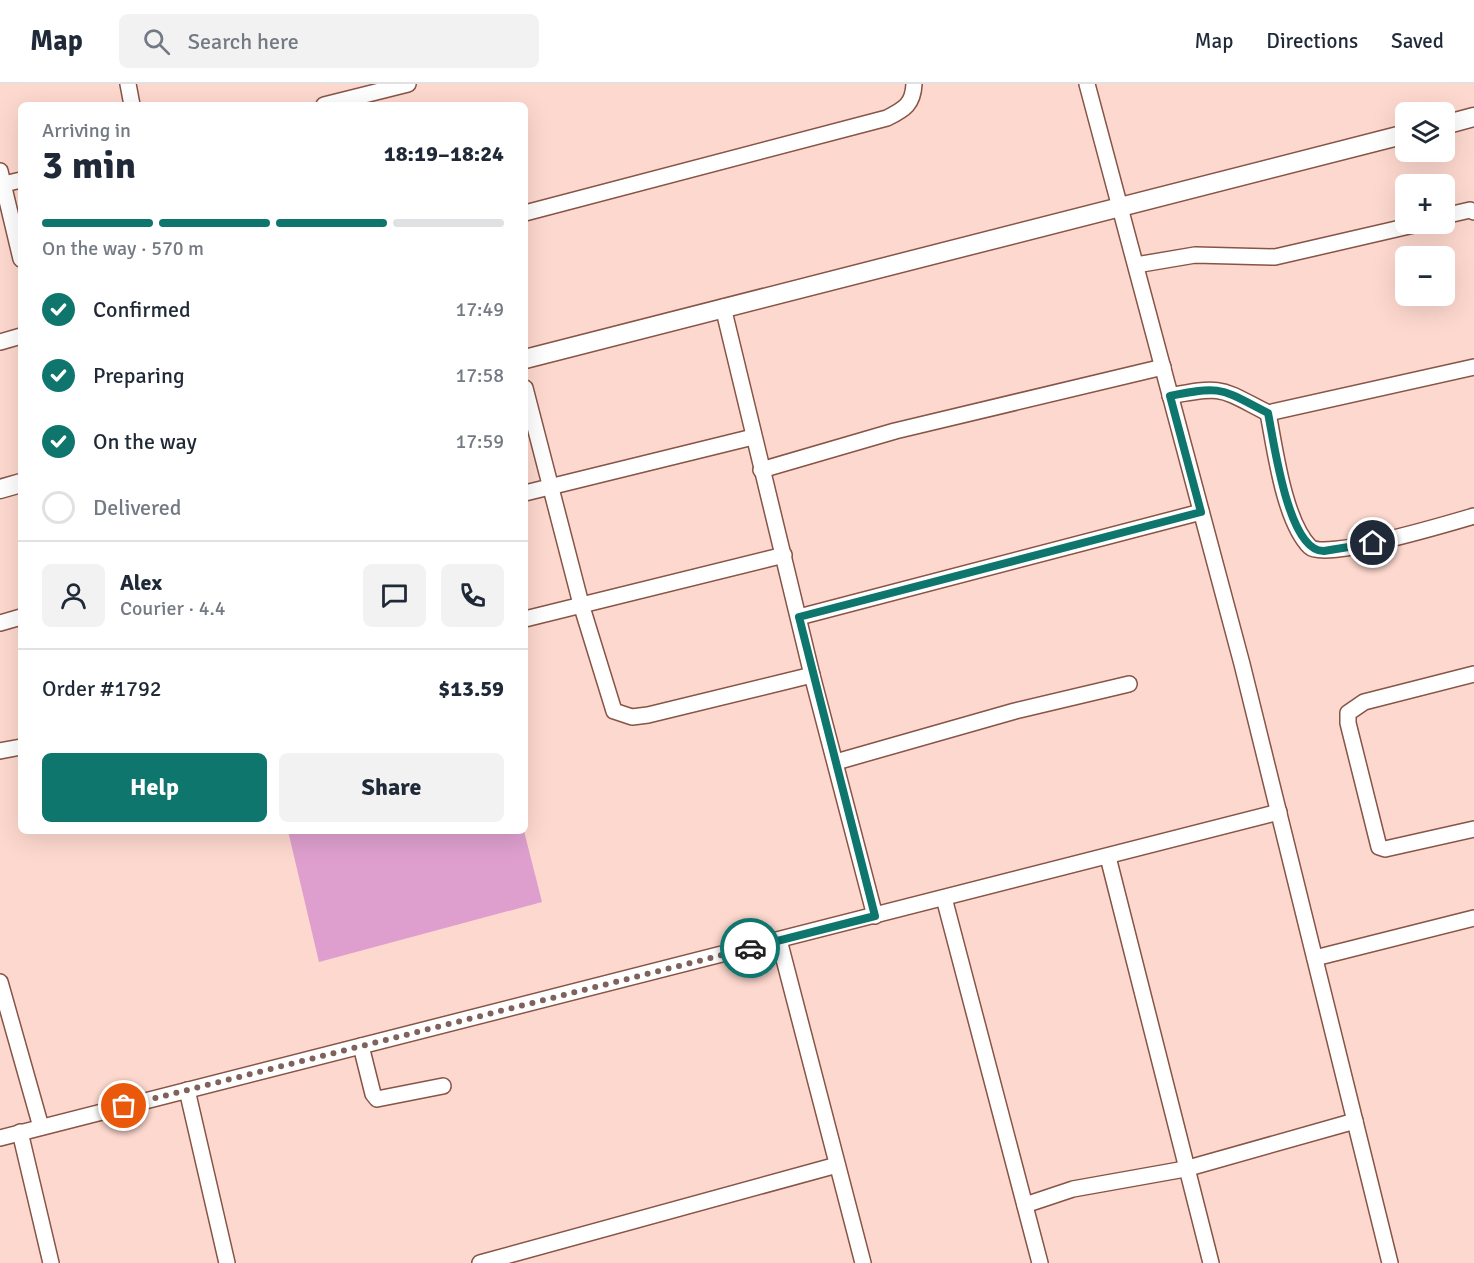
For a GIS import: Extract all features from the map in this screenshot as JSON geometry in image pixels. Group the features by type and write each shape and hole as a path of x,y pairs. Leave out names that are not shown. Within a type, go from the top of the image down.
{"street":[{"path":"128,84 131,102"},
{"path":"336,102 408,84"},
{"path":"528,212 887,118 904,110 912,101 914,84"},
{"path":"1088,84 1279,812 1390,1263"},
{"path":"1455,121 1474,117"},
{"path":"528,358 1395,138"},
{"path":"18,180 2,178 18,247"},
{"path":"1455,213 1470,210 1474,212"},
{"path":"1136,265 1195,255 1275,257 1395,229"},
{"path":"723,307 812,675 875,916"},
{"path":"0,342 18,337"},
{"path":"761,470 895,430 1163,367"},
{"path":"1170,396 1213,388 1225,390 1268,413 1474,367"},
{"path":"528,399 581,604 615,711 622,716 648,715 812,675"},
{"path":"1268,413 1293,519 1310,547 1316,551 1377,542 1474,516"},
{"path":"528,492 753,437"},
{"path":"0,489 18,484"},
{"path":"799,617 1201,512"},
{"path":"528,619 581,604 784,555"},
{"path":"0,623 18,618"},
{"path":"1474,674 1364,702 1348,713 1348,723 1378,847 1385,849 1474,829"},
{"path":"836,762 1014,711 1129,684"},
{"path":"0,751 18,748"},
{"path":"0,1138 1279,812"},
{"path":"1108,856 1185,1169 1211,1263"},
{"path":"944,897 1040,1263"},
{"path":"1315,958 1474,918"},
{"path":"779,940 862,1263"},
{"path":"0,982 41,1127"},
{"path":"361,1046 377,1099 443,1086"},
{"path":"187,1090 227,1263"},
{"path":"1025,1205 1073,1189 1185,1169 1355,1121"},
{"path":"20,1132 51,1263"},
{"path":"480,1263 837,1165"}],"shaded area":[{"path":"289,834 525,834 542,902 319,962"}],"way so far":[{"path":"124,1106 750,948"}],"route":[{"path":"750,948 875,916 799,617 1201,512 1170,396 1213,388 1225,390 1268,413 1293,519 1310,547 1316,551 1324,551 1373,543"}]}
